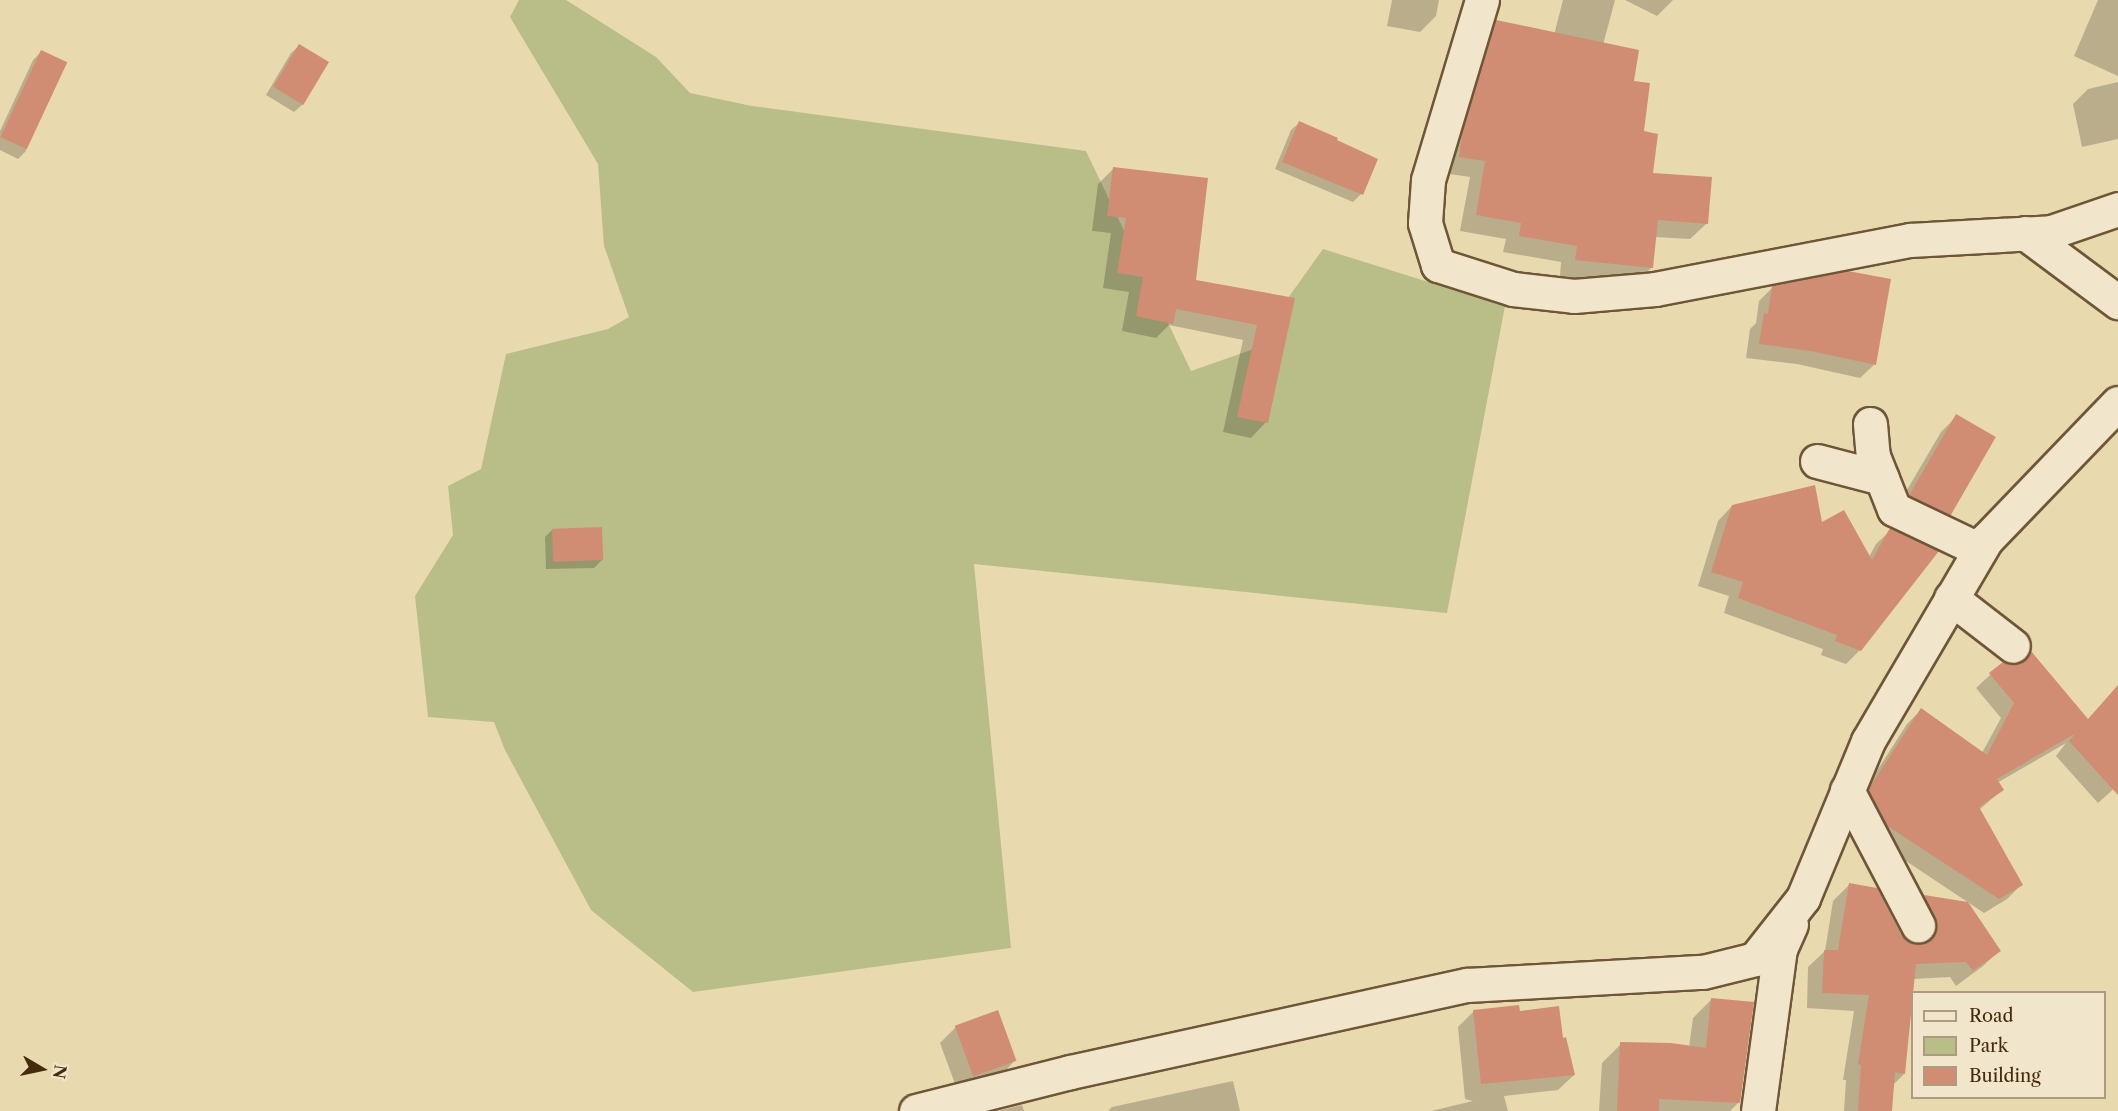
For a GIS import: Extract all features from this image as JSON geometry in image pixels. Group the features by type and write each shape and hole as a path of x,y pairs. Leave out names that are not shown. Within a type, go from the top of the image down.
{"street":[{"path":"1482,0 1428,180 1425,223 1438,265 1513,289 1574,296 1655,289 1910,240 2051,232 2118,209"},
{"path":"2025,233 2118,302"},
{"path":"1758,1111 1779,949 1803,898 1868,741 1986,540 2118,403"},
{"path":"1870,424 1873,456 1894,509 1980,550"},
{"path":"1817,461 1882,478"},
{"path":"1951,598 2013,645"},
{"path":"1847,790 1918,925"},
{"path":"916,1111 1070,1072 1467,985 1703,972 1755,958 1803,898"}],"green space":[{"path":"519,0 566,0 656,57 690,93 752,106 1086,151 1191,371 1251,350 1323,249 1505,306 1447,613 974,564 1011,948 693,992 591,910 505,750 494,722 428,717 415,596 453,535 448,486 481,469 506,354 608,329 629,317 604,246 598,164 510,17"}],"building":[{"path":"1496,20 1639,50 1634,81 1650,83 1644,131 1658,134 1653,173 1712,177 1708,224 1658,220 1653,268 1575,260 1577,246 1519,236 1521,223 1476,215 1485,161 1459,157 1463,127"},
{"path":"299,44 329,62 303,105 273,87"},
{"path":"41,50 67,62 27,149 0,137"},
{"path":"1299,121 1378,159 1363,195 1282,162"},
{"path":"1113,167 1208,178 1196,280 1295,298 1268,423 1237,417 1257,325 1176,309 1173,324 1136,316 1143,277 1117,273 1126,218 1107,216"},
{"path":"1848,271 1891,279 1876,365 1811,351 1759,344 1764,313 1768,314 1772,286"},
{"path":"1956,414 1996,437 1949,518 1909,495"},
{"path":"1815,485 1822,522 1844,510 1872,560 1890,528 1939,551 1861,651 1835,641 1837,635 1738,598 1743,582 1711,572 1732,505"},
{"path":"602,527 603,560 553,562 552,529"},
{"path":"2031,651 2088,719 2118,685 2118,795 2069,741 2076,733 1997,779 2004,790 1979,807 2023,885 1999,899 1886,825 1868,790 1921,708 1987,755 2014,703 1989,673 2003,662 2011,665 2021,663"},
{"path":"1849,883 1877,888 1901,934 1917,944 1927,941 1937,926 1924,895 1968,902 2001,951 1973,971 1966,962 1916,964 1913,991 1911,991 1905,1074 1895,1072 1892,1111 1858,1111 1861,1065 1858,1064 1869,995 1822,993 1824,950 1838,950"},
{"path":"1711,998 1754,1002 1740,1103 1659,1099 1659,1111 1617,1111 1620,1042 1671,1043 1706,1048"},
{"path":"1519,1005 1520,1011 1559,1006 1563,1038 1566,1037 1575,1075 1481,1084 1473,1010"},
{"path":"998,1010 1016,1061 973,1076 955,1026"}]}
